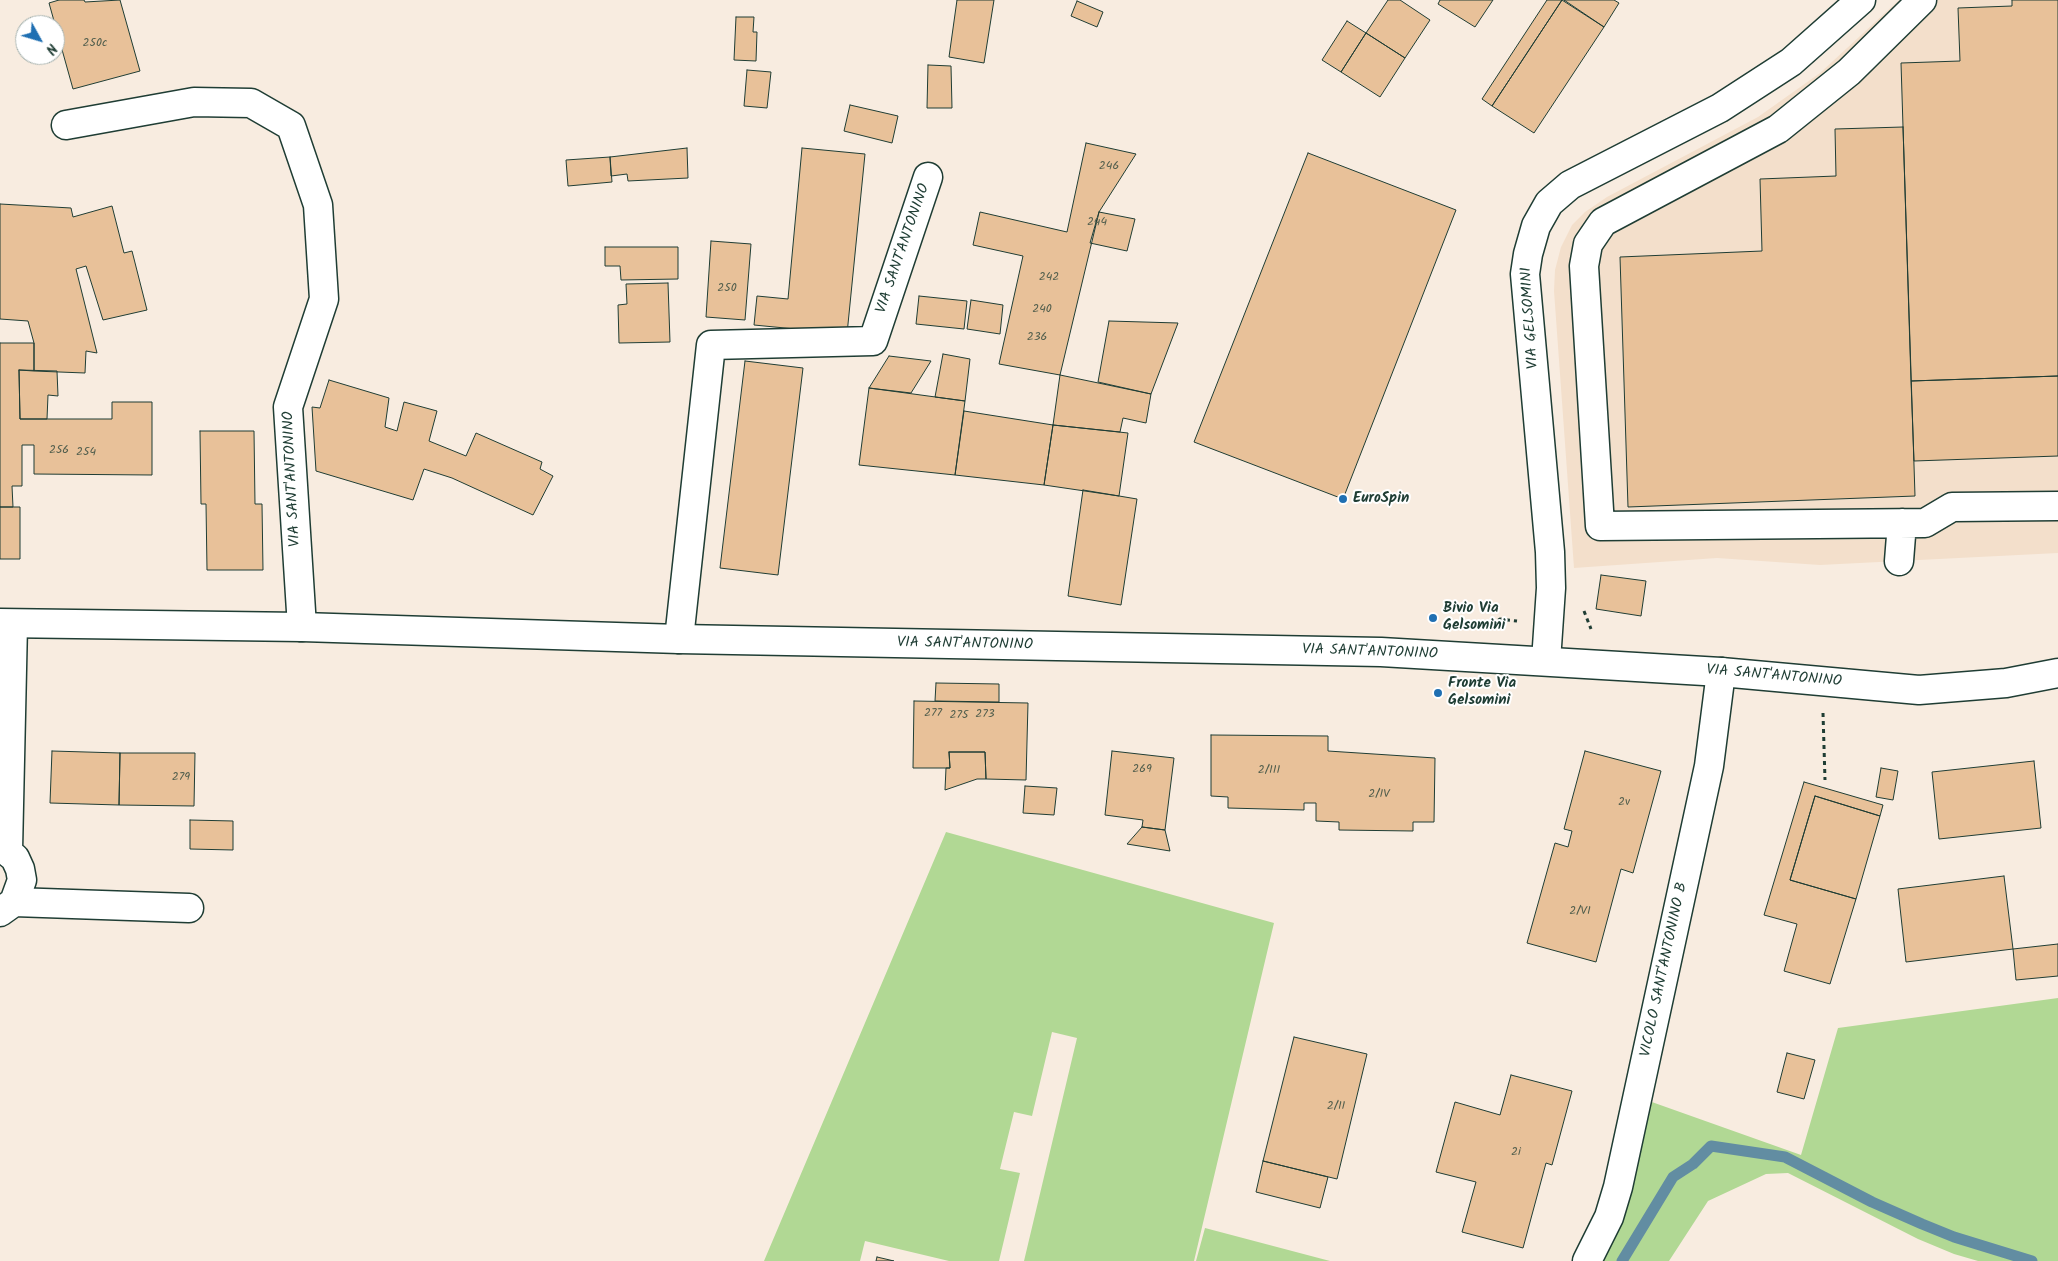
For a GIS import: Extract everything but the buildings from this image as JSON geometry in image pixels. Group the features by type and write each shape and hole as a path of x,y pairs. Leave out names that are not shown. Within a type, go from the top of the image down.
{"street":[{"name":"VIA GELSOMINI","path":"1546,661 1551,588 1550,552 1525,274 1528,254 1536,226 1549,203 1570,185 1720,108 1791,62 1860,0"},
{"path":"1922,0 1849,72 1778,129 1603,222 1588,244 1584,266 1600,526 1925,523 1952,507 2058,506"},
{"name":"VIA SANT'ANTONINO","path":"66,125 194,102 251,103 291,126 318,205 324,299 288,407 302,627"},
{"name":"VIA SANT'ANTONINO","path":"679,639 711,345 873,341 928,177"},
{"path":"1899,561 1902,523"},
{"name":"VIA SANT'ANTONINO","path":"7,624 302,627 679,639 1371,652 1721,672 1919,690 2006,683 2058,673"},
{"path":"7,624 4,848 20,869 22,880 7,907 189,908"},
{"name":"VICOLO SANT'ANTONINO B","path":"1587,1261 1609,1217 1618,1187 1709,766 1721,672"}],"path":[{"path":"1582,605 1592,629"},
{"path":"1823,710 1825,780"}],"shaded area":[{"path":"1899,0 2058,0 2058,553 1820,565 1717,558 1574,568 1554,291 1555,270 1561,247 1572,225 1585,212 1607,197 1758,117 1820,73"}],"green space":[{"path":"946,832 1274,923 1194,1261 1024,1261 1077,1038 1052,1032 1032,1116 1014,1112 1000,1169 1020,1173 999,1261 949,1261 865,1241 860,1261 764,1261"},
{"path":"2058,998 2058,1261 1978,1261 1954,1254 1918,1239 1788,1173 1766,1174 1708,1201 1669,1261 1599,1261 1649,1101 1801,1155 1838,1028"},
{"path":"1205,1228 1330,1261 1196,1261"}],"waterway":[{"path":"1622,1261 1673,1177 1693,1164 1711,1146 1785,1157 1872,1202 1922,1224 1954,1237 2032,1261"}],"place":[{"name":"EuroSpin","path":"1343,499"},
{"name":"Bivio Via Gelsomini","path":"1433,618"},
{"name":"Fronte Via Gelsomini","path":"1438,693"}]}
